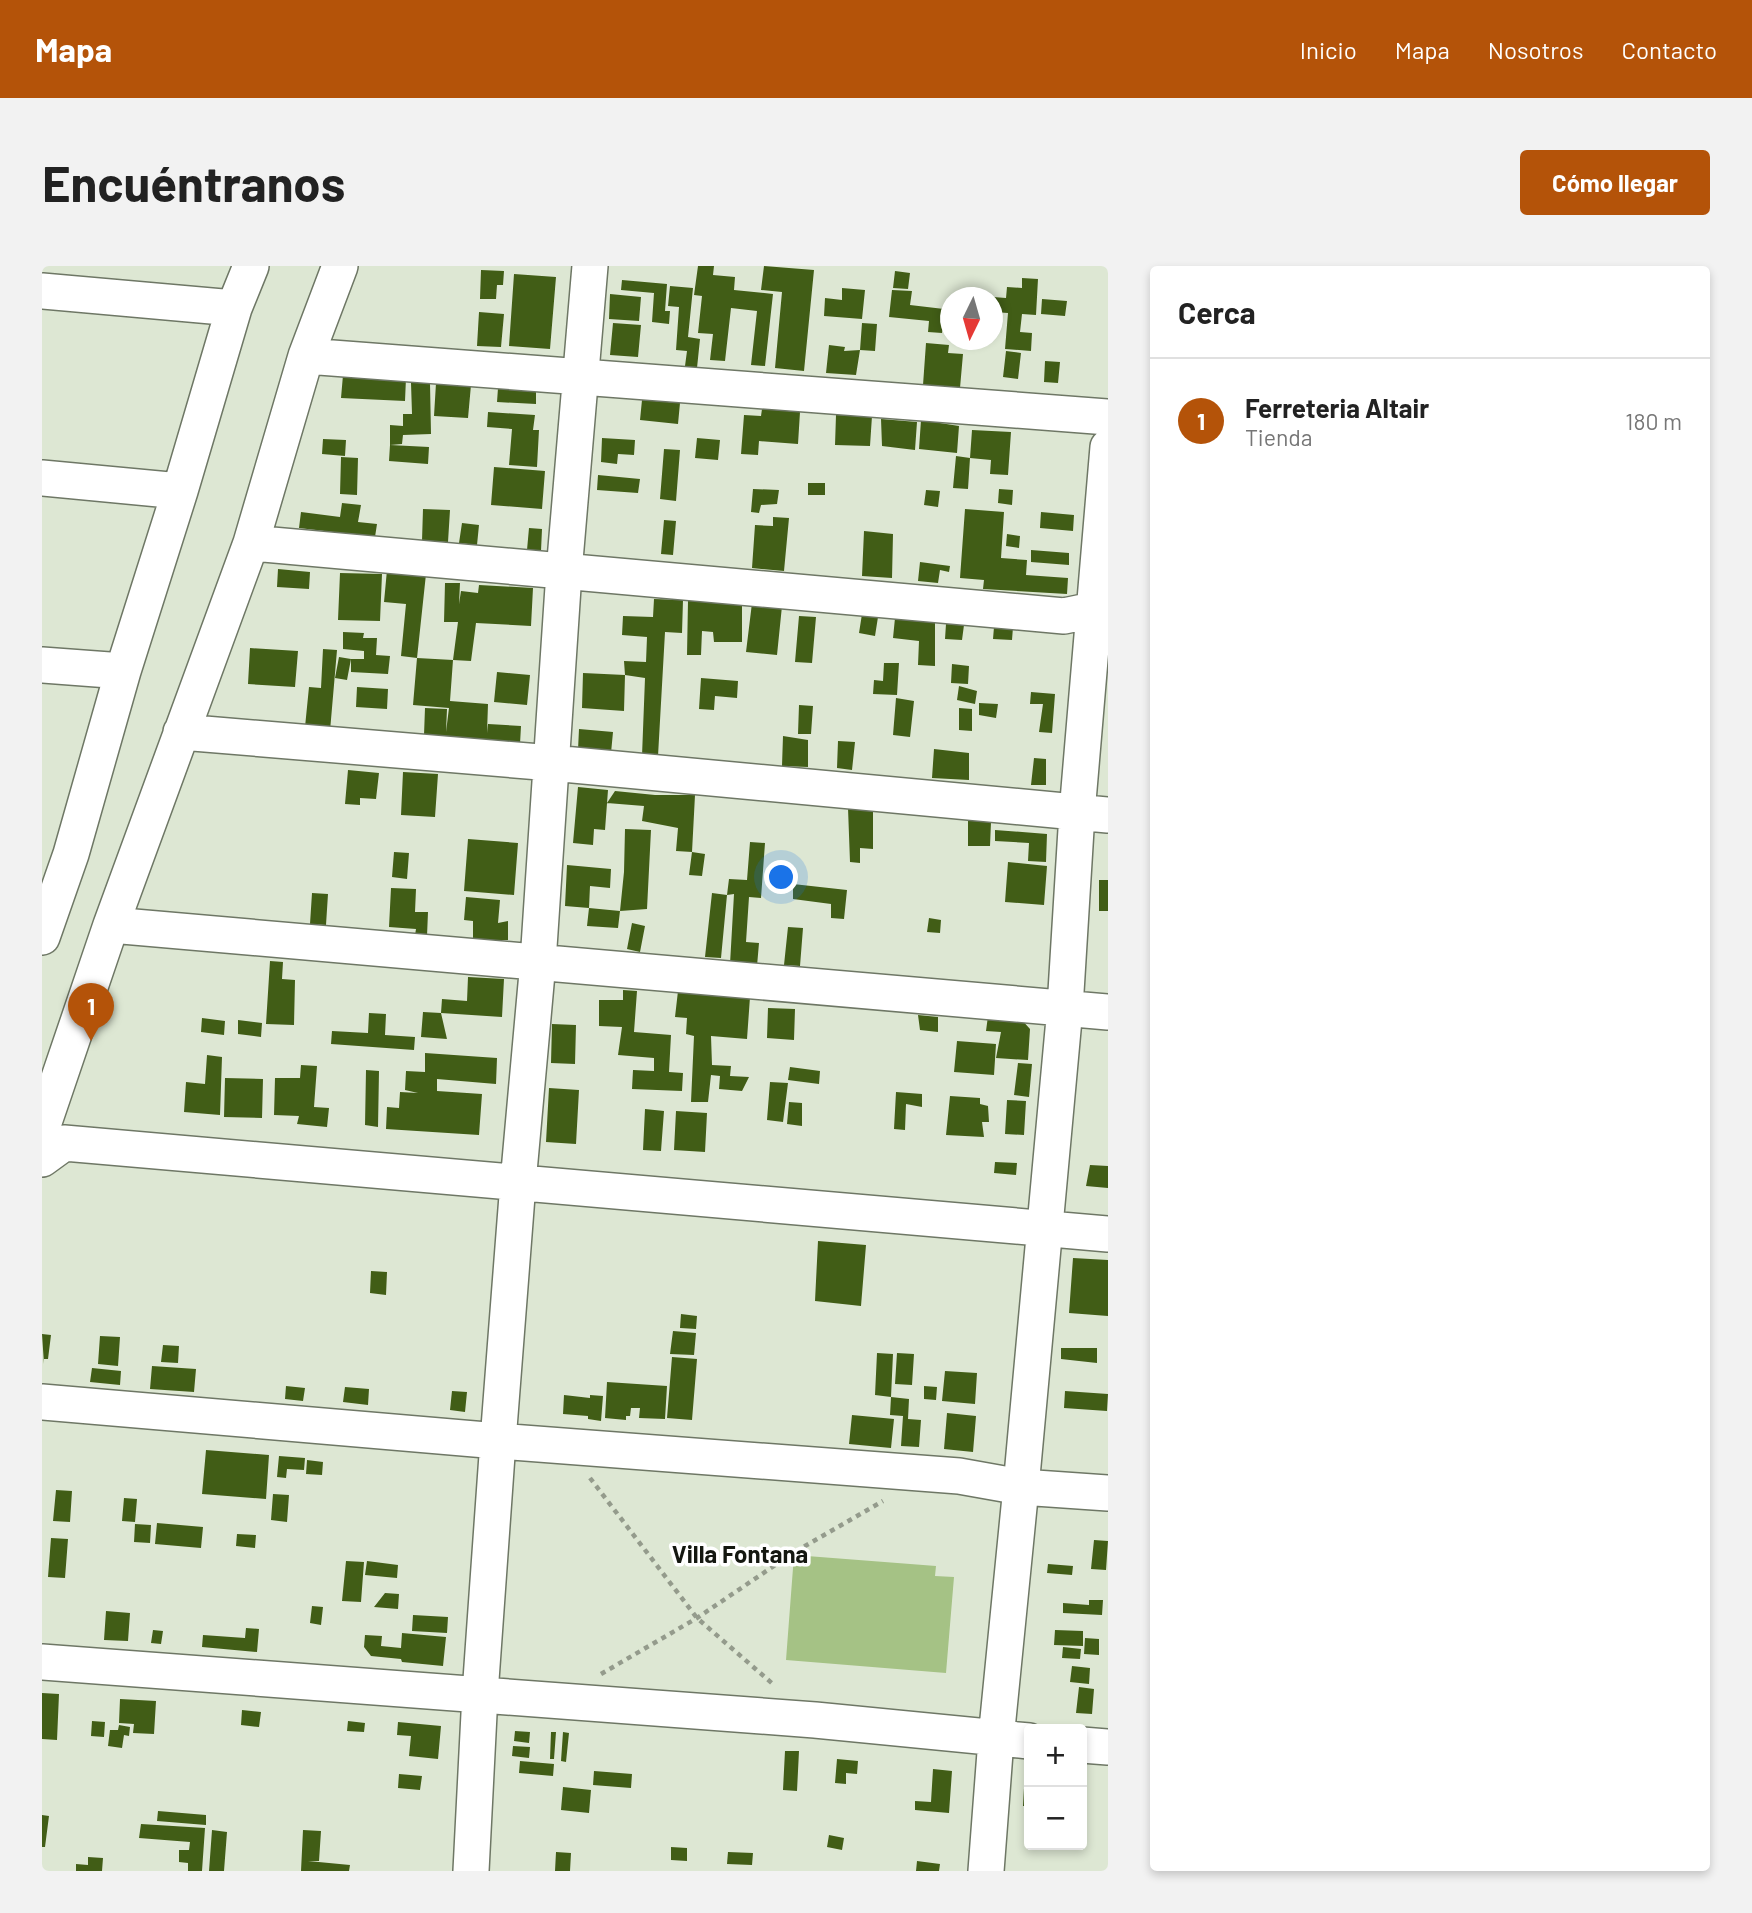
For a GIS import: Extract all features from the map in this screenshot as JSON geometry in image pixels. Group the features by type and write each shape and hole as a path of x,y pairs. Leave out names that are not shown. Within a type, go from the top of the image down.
{"street":[{"path":"42,937 57,853 123,671 234,308 251,266"},
{"path":"42,1128 111,925 251,543 306,356 340,266"},
{"path":"471,1871 480,1694 498,1441 538,962 565,572 590,266"},
{"path":"42,291 234,308"},
{"path":"306,356 1108,417"},
{"path":"986,1871 1012,1740 1021,1487 1065,1008 1092,814 1108,447"},
{"path":"42,478 180,491"},
{"path":"251,543 1064,616 1100,611"},
{"path":"42,665 123,671"},
{"path":"181,732 552,763 1092,814"},
{"path":"111,925 1108,1012"},
{"path":"42,1159 64,1143 1108,1234"},
{"path":"42,1402 498,1441 959,1476 1021,1487 1108,1493"},
{"path":"42,1662 815,1720 1012,1740"},
{"path":"1087,1745 1108,1747"}],"path":[{"path":"566,1446 697,1619 775,1686"},
{"path":"557,1700 697,1619 793,1553 884,1500"}],"green space":[{"path":"794,1555 936,1566 935,1576 954,1577 946,1673 786,1660"}],"building":[{"path":"698,266 714,266 713,275 735,277 734,290 773,294 765,366 751,365 757,311 731,308 725,361 710,360 713,334 698,333 702,296 694,295"},
{"path":"764,266 814,270 804,371 775,368 782,292 761,290"},
{"path":"481,270 504,271 503,285 497,285 496,299 480,299"},
{"path":"895,271 910,273 908,289 893,288"},
{"path":"514,274 556,277 550,349 509,346"},
{"path":"1022,278 1038,279 1036,315 1022,314 1020,332 1032,333 1031,351 1005,349 1008,313 1003,313 1003,298 1006,298 1007,287 1022,288"},
{"path":"622,280 667,284 665,311 670,311 669,324 652,322 654,293 621,290"},
{"path":"670,286 693,288 688,337 700,339 697,368 685,366 687,351 676,350 679,307 668,306"},
{"path":"842,288 865,290 862,319 824,316 825,298 842,300"},
{"path":"892,290 912,291 910,305 940,309 940,333 928,332 929,321 889,317"},
{"path":"610,294 641,297 639,321 609,319"},
{"path":"1042,299 1067,301 1065,316 1041,314"},
{"path":"479,312 504,314 501,347 477,346"},
{"path":"613,323 641,325 638,357 610,355"},
{"path":"862,323 877,324 875,351 860,350"},
{"path":"926,343 940,344 940,350 948,350 948,353 963,354 960,388 923,385"},
{"path":"829,345 845,347 844,351 860,350 856,375 826,373"},
{"path":"1006,351 1021,353 1018,379 1003,377"},
{"path":"1045,361 1060,362 1058,383 1044,382"},
{"path":"343,375 406,378 405,401 341,398"},
{"path":"411,383 430,383 431,434 403,435 402,444 390,445 390,425 403,426 403,414 412,414"},
{"path":"436,383 471,385 468,418 434,416"},
{"path":"498,388 536,390 536,404 497,402"},
{"path":"642,400 680,403 678,424 640,420"},
{"path":"762,409 800,412 798,444 759,441 758,455 741,454 744,415 761,416"},
{"path":"488,412 535,415 533,430 539,430 537,467 509,465 512,429 487,427"},
{"path":"836,415 872,416 870,446 835,445"},
{"path":"881,419 917,422 915,450 882,446"},
{"path":"921,420 959,426 957,453 919,449"},
{"path":"972,430 1011,432 1008,475 990,474 991,460 970,458"},
{"path":"602,438 635,440 634,455 618,454 617,464 601,462"},
{"path":"697,438 720,440 718,460 695,458"},
{"path":"323,439 346,440 345,456 322,454"},
{"path":"390,445 429,447 428,464 389,461"},
{"path":"664,449 680,450 676,501 660,499"},
{"path":"956,456 970,458 968,489 953,488"},
{"path":"341,457 358,458 357,495 340,494"},
{"path":"494,467 545,471 542,509 491,505"},
{"path":"598,475 640,479 638,493 597,490"},
{"path":"808,483 825,483 825,495 808,495"},
{"path":"753,489 779,490 777,504 761,505 759,513 751,512"},
{"path":"999,489 1013,490 1012,505 998,503"},
{"path":"926,490 940,491 938,507 924,505"},
{"path":"342,503 361,505 358,522 377,524 375,537 299,528 301,512 340,517"},
{"path":"423,509 450,510 448,542 422,541"},
{"path":"965,509 1004,512 1001,558 1027,560 1026,575 1068,578 1067,594 983,589 984,580 960,578"},
{"path":"1041,512 1074,515 1073,531 1040,528"},
{"path":"773,517 789,518 784,571 752,568 755,525 773,526"},
{"path":"664,520 676,521 673,555 661,554"},
{"path":"462,523 479,525 477,545 459,543"},
{"path":"529,528 542,529 541,551 527,550"},
{"path":"864,531 893,534 892,578 862,576"},
{"path":"1007,534 1020,536 1019,548 1006,546"},
{"path":"1031,550 1069,553 1069,565 1031,562"},
{"path":"920,562 950,566 949,572 940,570 938,583 918,581"},
{"path":"278,569 310,572 309,589 277,587"},
{"path":"387,570 426,574 417,658 401,656 406,604 384,602"},
{"path":"340,573 382,574 380,621 338,620"},
{"path":"445,583 460,583 459,604 461,591 478,593 479,585 533,588 531,626 476,623 471,661 453,660 458,622 444,622"},
{"path":"654,599 683,600 682,633 665,632 658,756 642,756 645,678 625,675 624,661 646,662 647,637 622,635 623,616 653,617"},
{"path":"688,601 742,601 742,642 714,642 713,632 702,631 701,655 687,655"},
{"path":"752,603 782,606 777,655 746,652"},
{"path":"862,614 878,617 875,636 859,633"},
{"path":"799,616 816,617 812,663 795,662"},
{"path":"895,618 935,621 935,666 918,665 919,641 893,638"},
{"path":"946,624 964,625 962,640 945,639"},
{"path":"994,627 1013,627 1012,640 993,639"},
{"path":"343,632 364,633 363,638 377,638 376,655 390,656 388,674 351,672 351,659 364,659 364,651 343,649"},
{"path":"250,648 298,651 295,687 248,684"},
{"path":"323,649 337,650 330,731 305,727 309,687 321,688"},
{"path":"339,657 351,659 347,680 335,678"},
{"path":"417,658 453,660 450,701 488,704 487,733 488,724 521,726 520,744 424,735 425,708 447,709 446,732 449,708 413,705"},
{"path":"884,663 899,663 897,695 873,694 874,680 883,681"},
{"path":"952,664 969,666 968,684 951,683"},
{"path":"497,672 530,675 527,705 494,702"},
{"path":"583,673 625,675 624,711 582,708"},
{"path":"701,678 738,681 737,698 715,696 714,710 699,709"},
{"path":"959,686 977,691 975,704 957,700"},
{"path":"357,687 388,689 387,709 356,707"},
{"path":"1031,692 1055,694 1052,733 1039,732 1043,704 1030,704"},
{"path":"896,698 914,701 910,737 893,735"},
{"path":"979,703 998,704 996,718 979,715"},
{"path":"799,705 813,706 811,734 798,734"},
{"path":"959,708 972,709 972,731 959,730"},
{"path":"579,729 613,732 611,753 578,750"},
{"path":"783,736 808,740 808,767 782,766"},
{"path":"838,741 855,742 852,770 837,768"},
{"path":"934,749 969,753 969,780 932,778"},
{"path":"1034,758 1046,759 1046,785 1031,785"},
{"path":"348,770 379,773 376,799 360,798 360,805 345,804"},
{"path":"403,772 438,774 435,817 401,815"},
{"path":"578,787 608,790 605,830 594,829 593,845 573,843"},
{"path":"615,791 695,795 692,852 676,851 678,828 642,821 644,806 607,803"},
{"path":"848,808 873,810 873,849 860,848 860,863 850,862"},
{"path":"968,820 991,822 990,846 968,846"},
{"path":"625,829 651,830 647,909 620,911"},
{"path":"995,830 1047,834 1046,862 1028,861 1029,843 995,841"},
{"path":"468,839 518,843 514,895 464,891"},
{"path":"750,842 765,843 761,898 749,897 746,942 759,943 757,966 730,964 734,894 727,895 729,879 747,880"},
{"path":"394,852 409,853 407,879 392,877"},
{"path":"692,852 705,854 702,876 689,875"},
{"path":"1008,862 1047,866 1044,905 1005,902"},
{"path":"567,865 611,869 610,888 590,886 589,908 565,906"},
{"path":"1099,880 1108,880 1108,911 1099,911"},
{"path":"793,884 847,890 844,919 831,918 831,904 793,899"},
{"path":"391,888 416,889 415,912 428,912 427,936 415,935 416,929 389,927"},
{"path":"312,893 328,894 326,925 310,924"},
{"path":"712,893 727,895 721,958 705,957"},
{"path":"466,897 500,900 498,923 508,921 508,940 473,940 473,921 464,920"},
{"path":"589,908 620,911 618,928 587,926"},
{"path":"929,918 941,920 940,933 927,932"},
{"path":"632,923 645,926 640,952 627,949"},
{"path":"788,927 803,928 800,966 784,965"},
{"path":"270,961 283,962 282,979 295,980 294,1025 266,1024"},
{"path":"468,977 504,979 502,1017 441,1013 442,999 467,1001"},
{"path":"623,990 637,991 634,1032 671,1035 669,1072 683,1073 682,1091 632,1089 633,1070 654,1071 654,1058 618,1055 622,1027 599,1026 599,1000 623,1000"},
{"path":"678,991 750,997 747,1039 711,1036 712,1065 731,1066 730,1076 749,1077 742,1091 719,1089 720,1076 711,1075 708,1102 691,1102 694,1036 686,1034 687,1018 675,1017"},
{"path":"768,1008 795,1009 794,1040 767,1038"},
{"path":"423,1012 441,1013 447,1039 421,1037"},
{"path":"369,1013 386,1014 385,1035 415,1037 414,1050 331,1044 332,1031 368,1033"},
{"path":"918,1015 938,1017 938,1032 920,1030"},
{"path":"988,1016 1021,1019 1030,1029 1028,1060 996,1058 1001,1032 986,1031"},
{"path":"202,1018 225,1021 224,1035 201,1032"},
{"path":"238,1020 262,1023 261,1037 238,1034"},
{"path":"552,1024 576,1025 575,1064 551,1063"},
{"path":"957,1041 996,1044 994,1075 954,1072"},
{"path":"425,1053 497,1058 496,1084 437,1079 437,1091 482,1094 479,1135 386,1129 387,1107 399,1108 400,1092 418,1093 405,1090 406,1071 425,1072"},
{"path":"207,1055 222,1057 220,1115 184,1112 186,1082 205,1084"},
{"path":"1018,1063 1032,1064 1029,1097 1014,1095"},
{"path":"301,1065 317,1066 314,1107 329,1108 327,1127 297,1124 299,1116 274,1115 275,1078 300,1078"},
{"path":"790,1067 820,1071 819,1084 788,1080"},
{"path":"366,1070 379,1071 378,1127 365,1125"},
{"path":"225,1078 263,1079 262,1118 224,1117"},
{"path":"770,1082 788,1083 783,1122 767,1120"},
{"path":"549,1088 579,1090 576,1144 546,1142"},
{"path":"896,1092 922,1094 922,1107 906,1104 905,1130 894,1129"},
{"path":"950,1096 980,1098 980,1104 988,1106 989,1122 982,1122 984,1137 946,1135"},
{"path":"1007,1100 1026,1101 1024,1135 1005,1134"},
{"path":"789,1102 802,1103 802,1126 787,1124"},
{"path":"645,1109 664,1111 661,1151 643,1150"},
{"path":"676,1111 707,1113 705,1152 674,1150"},
{"path":"995,1162 1017,1163 1016,1175 994,1173"},
{"path":"1090,1165 1108,1166 1108,1188 1086,1186"},
{"path":"818,1241 866,1245 861,1306 815,1301"},
{"path":"1073,1258 1108,1260 1108,1316 1069,1313"},
{"path":"371,1271 387,1272 386,1295 370,1293"},
{"path":"681,1314 697,1316 696,1329 680,1328"},
{"path":"673,1331 696,1333 694,1355 670,1354"},
{"path":"42,1334 51,1335 48,1359 44,1359 44,1364"},
{"path":"100,1336 120,1337 118,1366 98,1364"},
{"path":"163,1345 179,1346 178,1363 161,1362"},
{"path":"1061,1348 1097,1348 1097,1363 1061,1359"},
{"path":"877,1353 893,1354 891,1397 875,1395"},
{"path":"897,1353 914,1354 912,1385 895,1384"},
{"path":"672,1357 697,1359 692,1420 667,1418"},
{"path":"152,1366 196,1369 194,1392 150,1389"},
{"path":"92,1368 121,1371 120,1385 90,1382"},
{"path":"945,1371 977,1373 975,1404 942,1401"},
{"path":"607,1382 667,1386 665,1419 639,1418 640,1408 631,1408 630,1416 626,1416 626,1420 605,1418"},
{"path":"286,1386 305,1388 303,1401 285,1399"},
{"path":"924,1386 937,1387 936,1400 924,1399"},
{"path":"345,1387 369,1389 368,1405 343,1402"},
{"path":"452,1391 467,1392 465,1412 450,1410"},
{"path":"1065,1391 1108,1394 1107,1411 1064,1408"},
{"path":"564,1395 590,1398 590,1395 603,1396 601,1421 588,1419 588,1416 563,1414"},
{"path":"891,1397 909,1399 908,1419 921,1420 919,1447 901,1446 903,1416 890,1415"},
{"path":"947,1413 976,1416 973,1452 944,1449"},
{"path":"852,1415 894,1419 891,1448 849,1444"},
{"path":"206,1450 269,1455 266,1499 202,1494"},
{"path":"279,1456 305,1458 304,1470 287,1469 286,1478 277,1477"},
{"path":"307,1460 323,1462 322,1475 306,1474"},
{"path":"56,1490 72,1491 70,1522 53,1521"},
{"path":"273,1494 289,1495 287,1522 271,1520"},
{"path":"124,1498 137,1499 135,1522 122,1521"},
{"path":"157,1523 203,1527 201,1548 155,1544"},
{"path":"135,1524 151,1525 150,1543 134,1542"},
{"path":"237,1534 256,1535 255,1548 236,1546"},
{"path":"51,1538 68,1539 65,1578 48,1577"},
{"path":"1094,1540 1108,1541 1106,1570 1091,1569"},
{"path":"346,1561 364,1562 361,1602 342,1601"},
{"path":"367,1561 398,1565 397,1578 365,1575"},
{"path":"1048,1564 1073,1566 1072,1575 1047,1573"},
{"path":"385,1593 399,1594 398,1609 374,1607"},
{"path":"1089,1600 1103,1600 1102,1615 1063,1613 1063,1603 1089,1605"},
{"path":"312,1606 323,1607 321,1625 310,1623"},
{"path":"106,1611 130,1613 128,1641 104,1640"},
{"path":"413,1615 448,1617 447,1633 412,1631"},
{"path":"246,1628 259,1629 257,1652 202,1647 203,1635 245,1638"},
{"path":"153,1630 163,1631 161,1644 151,1643"},
{"path":"1055,1630 1083,1631 1083,1646 1054,1645"},
{"path":"402,1633 446,1637 443,1666 371,1656 364,1647 365,1635 382,1636 381,1646 401,1648"},
{"path":"1085,1638 1099,1639 1099,1655 1084,1654"},
{"path":"1063,1647 1081,1649 1080,1659 1062,1658"},
{"path":"1072,1666 1090,1668 1089,1684 1070,1682"},
{"path":"1079,1687 1094,1689 1092,1714 1076,1713"},
{"path":"42,1693 59,1694 57,1740 42,1739"},
{"path":"120,1699 156,1701 154,1734 133,1733 134,1724 119,1723"},
{"path":"242,1710 261,1712 259,1727 241,1725"},
{"path":"92,1721 105,1722 104,1737 91,1736"},
{"path":"348,1721 365,1723 364,1732 347,1731"},
{"path":"398,1722 441,1726 438,1759 409,1756 411,1736 397,1735"},
{"path":"119,1725 130,1727 129,1736 124,1735 122,1748 108,1746 110,1730 118,1730"},
{"path":"515,1731 530,1732 529,1743 514,1741"},
{"path":"551,1732 556,1732 554,1759 550,1759"},
{"path":"563,1732 569,1733 566,1762 561,1761"},
{"path":"513,1746 530,1747 529,1758 512,1756"},
{"path":"785,1751 799,1751 797,1791 783,1790"},
{"path":"837,1759 858,1761 857,1774 846,1773 846,1784 835,1783"},
{"path":"520,1761 554,1764 553,1776 519,1773"},
{"path":"933,1769 952,1771 949,1813 915,1810 915,1801 931,1802"},
{"path":"594,1771 632,1774 631,1788 593,1785"},
{"path":"399,1774 422,1776 420,1790 398,1788"},
{"path":"563,1787 591,1790 589,1813 561,1810"},
{"path":"158,1811 206,1815 206,1825 157,1821"},
{"path":"42,1815 49,1816 45,1847 42,1847"},
{"path":"141,1824 205,1828 202,1871 188,1871 188,1863 179,1862 179,1850 189,1850 190,1842 139,1838"},
{"path":"212,1830 227,1832 224,1871 209,1871"},
{"path":"303,1830 321,1831 319,1861 308,1861 350,1865 349,1871 301,1871"},
{"path":"829,1835 844,1838 842,1850 827,1847"},
{"path":"671,1847 687,1848 687,1861 671,1860"},
{"path":"556,1852 571,1853 570,1871 555,1871"},
{"path":"728,1852 753,1853 752,1865 727,1864"},
{"path":"88,1857 103,1858 102,1871 76,1871 76,1864 88,1865"},
{"path":"917,1861 940,1864 939,1871 916,1871"}],"place":[{"name":"Ferreteria Altair","path":"91,1041"}],"district":[{"name":"Villa Fontana","path":"740,1553"}]}
